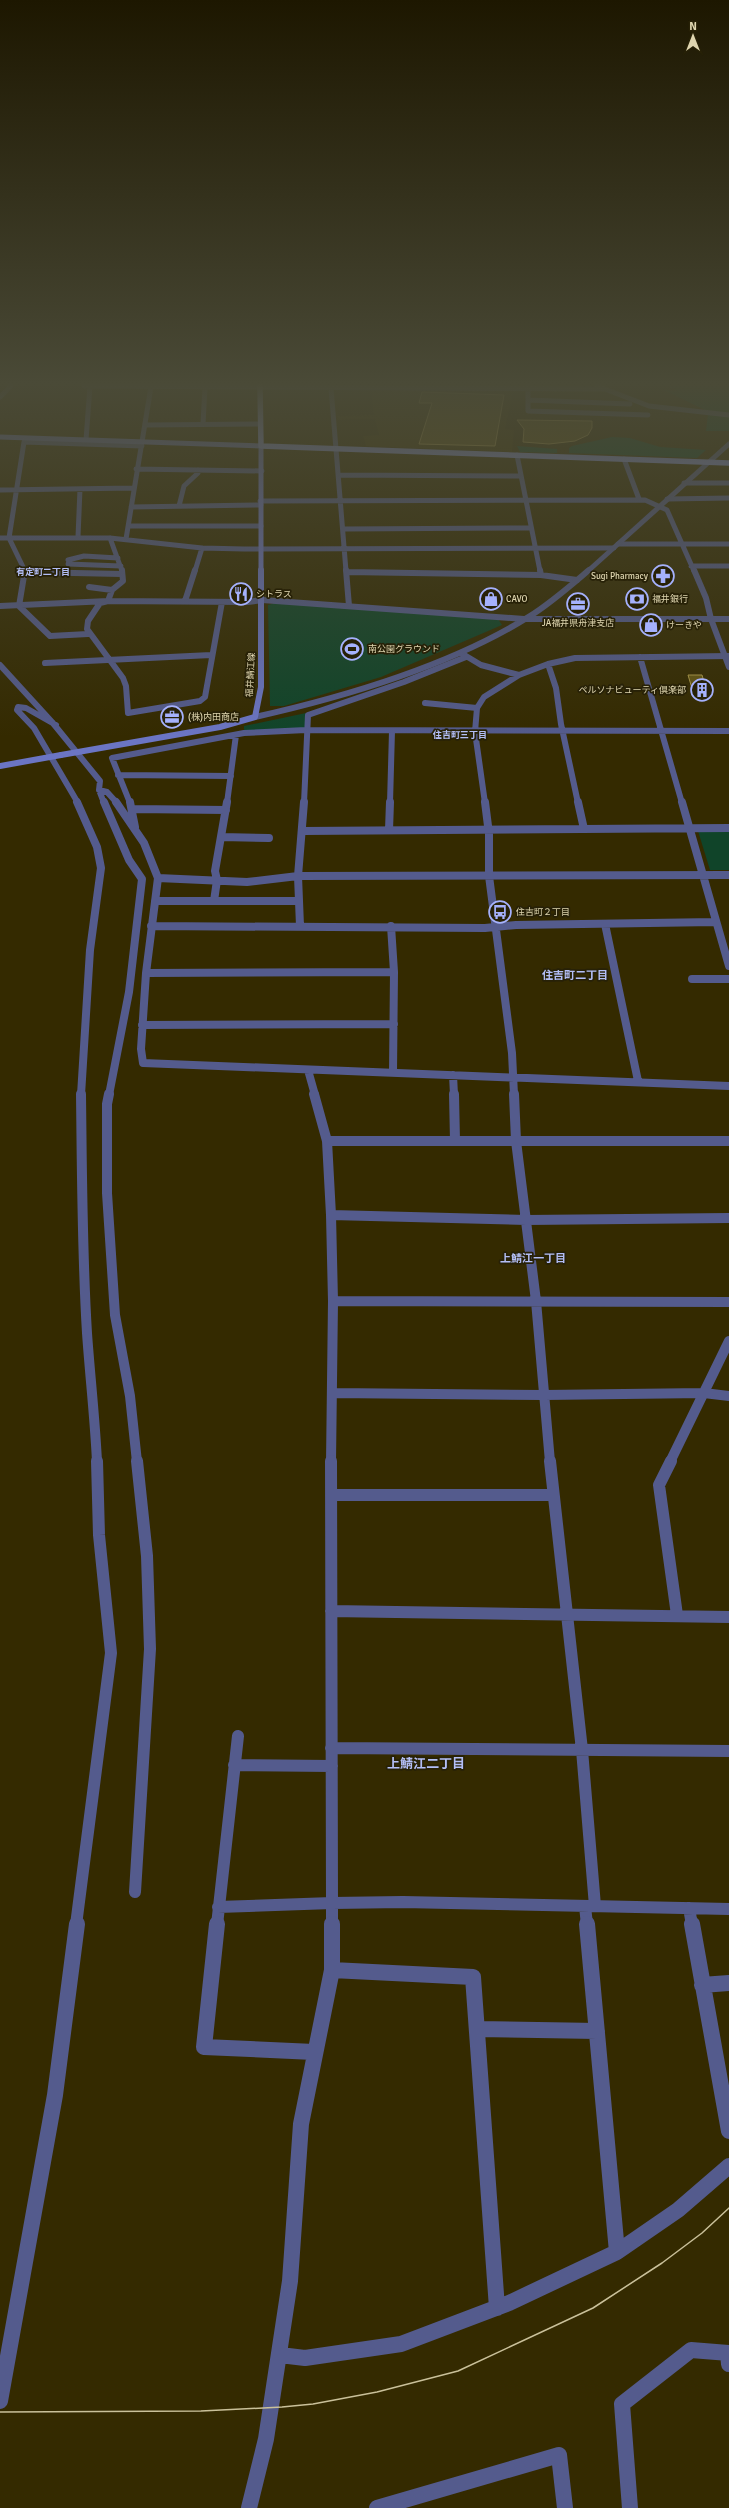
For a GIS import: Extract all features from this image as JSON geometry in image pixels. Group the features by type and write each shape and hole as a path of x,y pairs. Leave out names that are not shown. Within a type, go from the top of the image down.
{"main road":[{"name":"福井鯖江線","path":"255,717 261,688 262,549 260,503"},
{"path":"0,766 220,727 255,717"}],"street":[{"path":"14,503 9,538 26,572 19,606"},
{"path":"78,538 79,503"},
{"path":"126,539 131,503"},
{"path":"131,507 259,503"},
{"path":"341,503 349,606"},
{"path":"525,503 541,575"},
{"path":"653,503 660,505 667,510 706,598 711,619 727,656 729,667"},
{"path":"255,717 364,689 459,652 524,619 577,580 662,503"},
{"path":"129,526 261,526"},
{"path":"344,529 530,528"},
{"path":"0,538 110,538 202,548 262,549 535,548 729,544"},
{"path":"108,601 112,590 123,581 121,566 113,551 110,538"},
{"path":"185,601 202,548"},
{"path":"85,550 113,551"},
{"path":"118,558 84,556 68,562 121,566"},
{"path":"691,566 729,566"},
{"path":"26,572 122,574"},
{"path":"347,572 541,575 577,580"},
{"path":"89,587 112,590"},
{"path":"0,606 108,601 222,602 262,600 524,619 729,619"},
{"path":"108,601 100,603 88,621 88,634 110,660 126,686 128,713 200,701 205,697 210,655 222,602"},
{"path":"19,606 50,636 88,634"},
{"path":"459,652 466,657 519,675"},
{"path":"45,663 210,655"},
{"path":"617,2252 597,2031 582,1750 568,1616 553,1495 536,1301 516,1141 512,1053 506,1016 497,926 489,876 487,830 475,732 477,708 484,697 519,675 548,664 575,658 727,656"},
{"path":"300,926 298,876 303,831 306,730 308,715 404,682 466,657"},
{"path":"640,657 690,828 701,875 729,966"},
{"path":"548,664 556,688 584,829"},
{"path":"0,665 56,725 100,781 99,790 129,860 142,879 129,992 107,1104 107,1193 115,1315 130,1396 145,1533 150,1649 135,1892"},
{"path":"425,703 477,708"},
{"path":"0,2401 55,2095 111,1654 99,1535 95,1414 87,1333 82,1203 81,1090 90,950 101,868 97,847 83,811 34,728 17,710 18,707 26,708 56,725"},
{"path":"135,831 133,809 112,758 236,735 306,730 475,732 564,730 661,732 729,731"},
{"path":"389,830 392,731"},
{"path":"214,901 217,880 215,870 226,810 236,735"},
{"path":"118,775 231,776"},
{"path":"99,790 107,792 120,806 144,843 158,878 146,973 142,1025 143,1063 638,1081 729,1086"},
{"path":"133,809 226,810"},
{"path":"303,831 729,828"},
{"path":"221,837 269,838"},
{"path":"158,878 247,882 298,876 489,876 504,878 729,875"},
{"path":"155,901 299,900"},
{"path":"151,926 391,926 485,928 497,926 715,922"},
{"path":"605,924 638,1081"},
{"path":"391,926 394,972 392,1072"},
{"path":"146,973 394,972"},
{"path":"692,979 729,978"},
{"path":"142,1025 394,1024"},
{"path":"248,2508 266,2439 280,2355 290,2282 301,2124 314,2052 332,1970 331,1495 333,1301 331,1215 326,1152 327,1141 308,1070"},
{"path":"453,1075 455,1141"},
{"path":"327,1141 729,1141"},
{"path":"331,1215 526,1220 729,1218"},
{"path":"333,1301 729,1302"},
{"path":"677,1615 659,1485 729,1341"},
{"path":"333,1393 544,1395 704,1393 729,1396"},
{"path":"331,1495 553,1495"},
{"path":"331,1611 568,1616 677,1615 729,1617"},
{"path":"238,1736 218,1907 204,2047 314,2052"},
{"path":"331,1748 729,1751"},
{"path":"234,1765 332,1766"},
{"path":"218,1907 332,1903 729,1909"},
{"path":"689,1908 729,2131"},
{"path":"332,1970 473,1977 497,2308"},
{"path":"702,1985 729,1983"},
{"path":"477,2029 597,2031"},
{"path":"280,2355 305,2358 401,2344 497,2308 617,2252 678,2210 729,2166"},
{"path":"630,2508 622,2404 691,2350 729,2357"},
{"path":"377,2508 559,2456 564,2508"}],"green space":[{"name":"南公園グラウンド","path":"279,602 498,619 502,625 381,677 284,706 270,706 268,605"},
{"path":"306,713 305,730 244,732 244,726"},
{"path":"698,831 729,831 729,870 710,870"}],"building":[{"path":"688,675 702,675 708,695 694,695"}],"tram line":[{"path":"0,2412 201,2411 282,2407 313,2404 377,2392 458,2371 593,2308 662,2263 702,2233 729,2208"}],"place":[{"name":"Sugi Pharmacy","path":"663,576"},
{"name":"シトラス","path":"241,594"},
{"name":"CAVO","path":"491,599"},
{"name":"福井銀行","path":"637,599"},
{"name":"JA福井県舟津支店","path":"578,604"},
{"name":"けーきや","path":"651,625"},
{"name":"南公園グラウンド","path":"352,649"},
{"name":"ペルソナビューティ倶楽部","path":"702,690"},
{"name":"(株)内田商店","path":"172,717"},
{"name":"住吉町２丁目","path":"500,912"}],"district":[{"name":"有定町二丁目","path":"43,572"},
{"name":"住吉町三丁目","path":"460,735"},
{"name":"住吉町二丁目","path":"575,975"},
{"name":"上鯖江一丁目","path":"533,1258"},
{"name":"上鯖江二丁目","path":"426,1764"}]}
